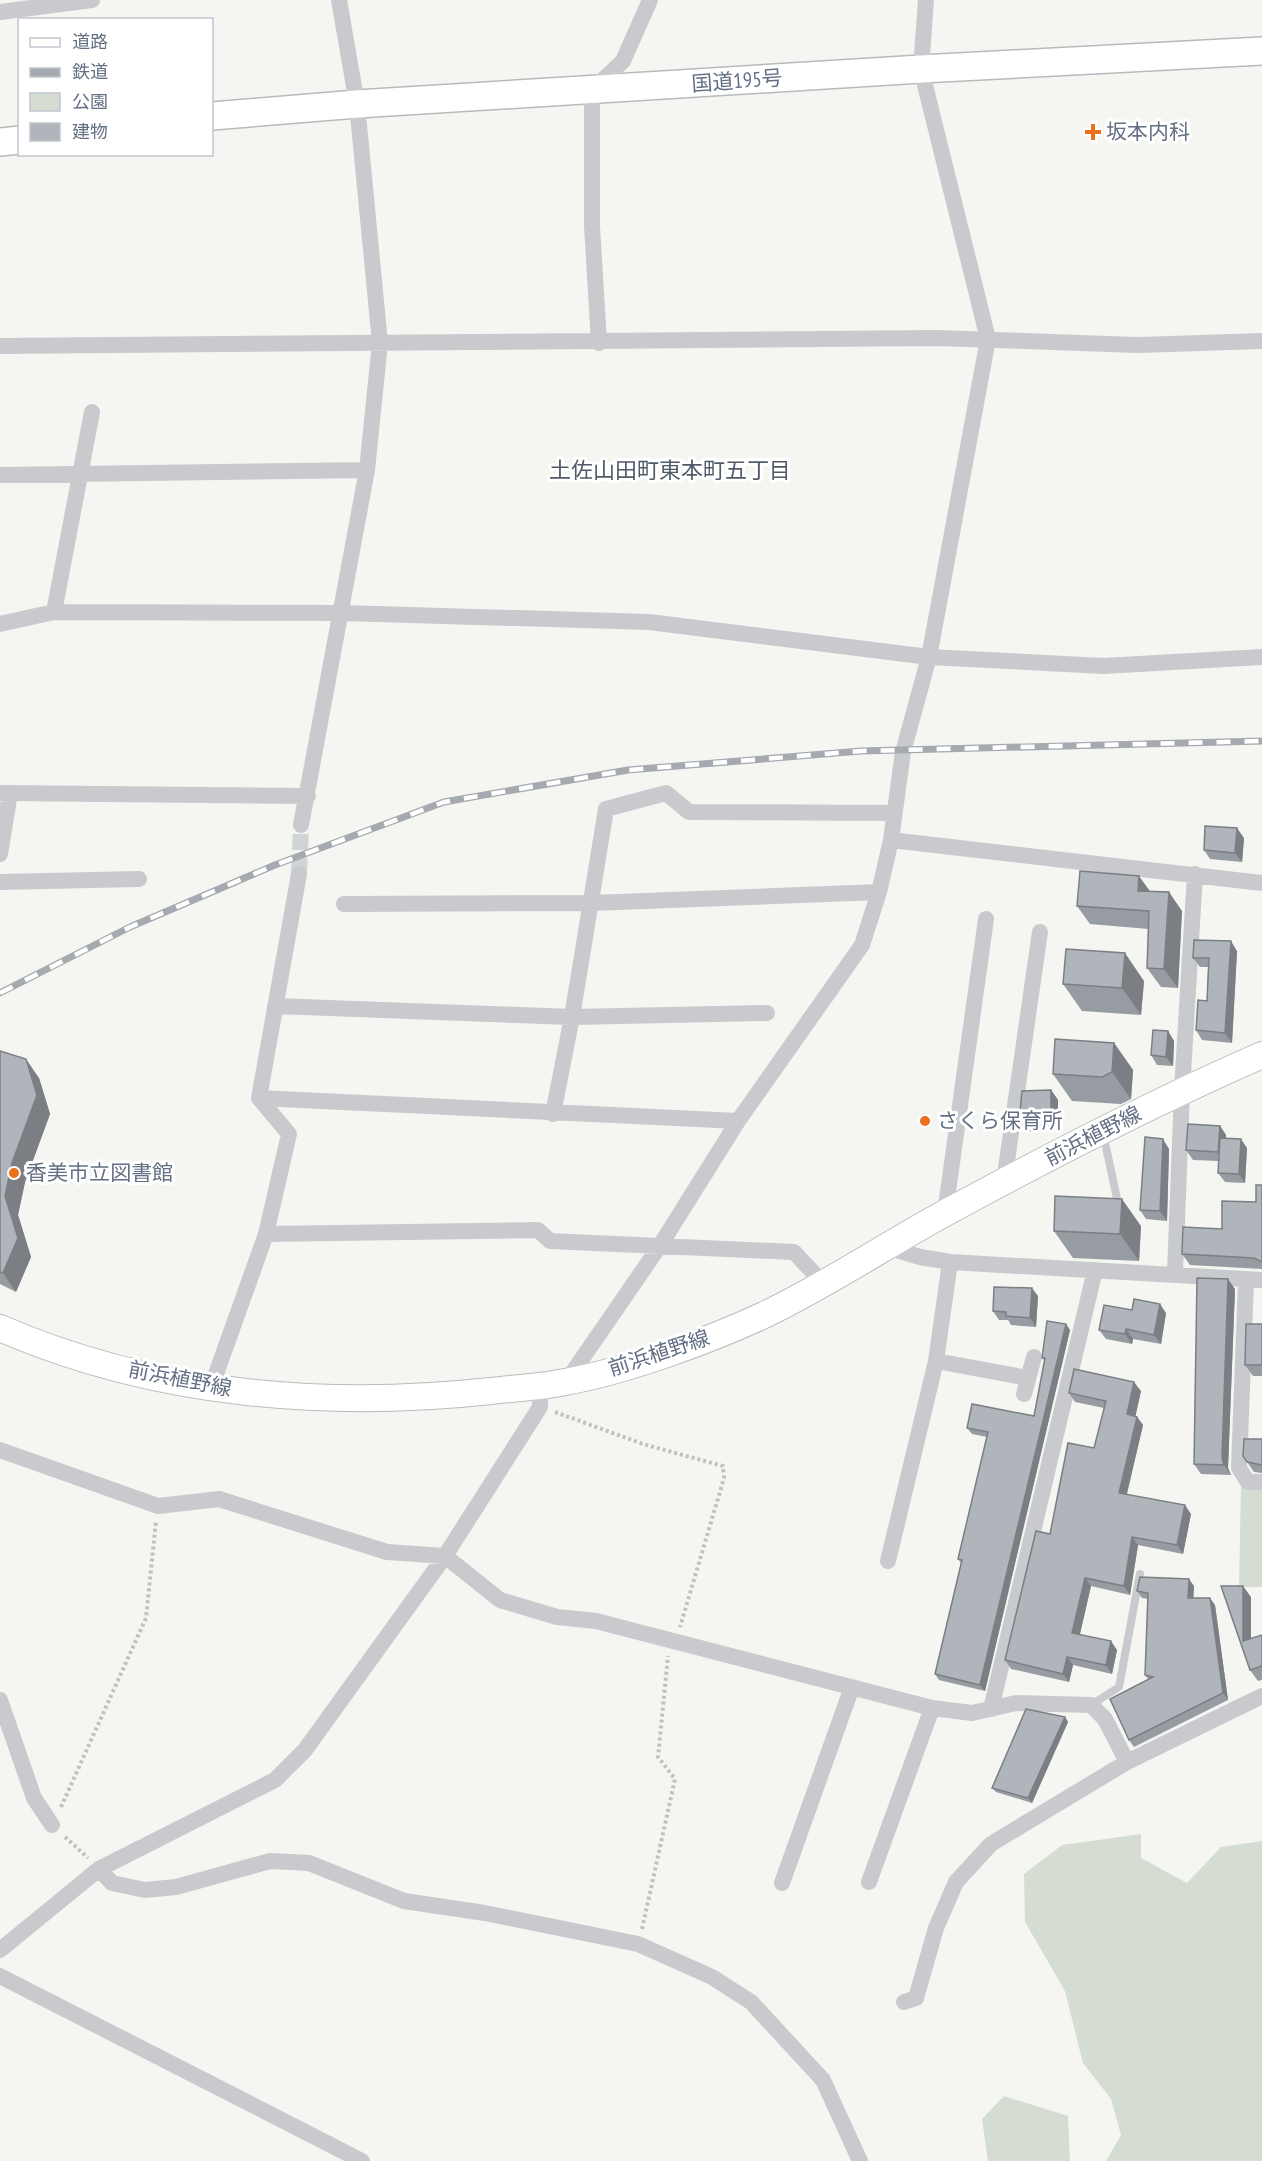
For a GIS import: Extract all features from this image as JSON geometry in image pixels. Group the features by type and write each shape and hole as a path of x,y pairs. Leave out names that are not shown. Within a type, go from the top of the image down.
{"highway":[{"name":"国道195号","path":"213,116 357,104 921,69 1262,51"},
{"path":"0,142 18,140"}],"main road":[{"name":"前浜植野線","path":"0,1328 80,1356 211,1388 276,1397 354,1399 448,1395 540,1396 566,1382 706,1339 765,1314 945,1213 1102,1130 1182,1090 1262,1055"}],"street":[{"path":"0,12 43,9 92,0"},
{"path":"301,825 367,470 380,343 357,104 339,0"},
{"path":"599,343 592,226 592,90 623,61 650,0"},
{"path":"566,1382 661,1244 738,1121 862,945 879,892 891,840 903,752 929,657 988,339 921,69 927,0"},
{"path":"0,346 988,339 1138,345 1262,341"},
{"path":"54,612 92,412"},
{"path":"0,475 367,470"},
{"path":"0,624 54,612 342,613 649,622 929,657 1104,666 1262,657"},
{"path":"0,854 5,793 308,796"},
{"path":"553,1114 572,1017 606,809 666,793 689,812 893,813"},
{"path":"891,840 1262,883"},
{"path":"211,1388 266,1234 289,1134 259,1098 299,874"},
{"path":"1175,1273 1182,1090 1195,874"},
{"path":"0,882 139,879"},
{"path":"344,904 591,903 879,892"},
{"path":"945,1213 986,919"},
{"path":"1004,1182 1040,932"},
{"path":"275,1006 572,1017 767,1013"},
{"path":"259,1098 553,1114 738,1121"},
{"path":"266,1234 538,1230 550,1241 661,1244 794,1252 822,1282"},
{"path":"886,1247 920,1257 950,1262 1175,1273 1254,1280 1239,1468 1248,1482 1262,1482"},
{"path":"888,1561 936,1361 950,1262"},
{"path":"991,1709 1095,1270"},
{"path":"936,1361 1026,1386 1034,1357"},
{"path":"0,1950 99,1869 275,1780 305,1750 445,1556 540,1396"},
{"path":"1,1453 158,1506 219,1499 387,1552 445,1556 500,1600 557,1617 596,1621 932,1708 972,1713 1016,1703 1090,1705 1105,1719 1127,1762"},
{"path":"782,1883 852,1687"},
{"path":"904,2002 916,1998 936,1928 956,1882 991,1844 1127,1762 1262,1696"},
{"path":"0,1700 34,1798 52,1825"},
{"path":"869,1882 932,1708"},
{"path":"99,1869 112,1882 145,1890 176,1887 270,1861 309,1863 404,1901 484,1913 638,1944 712,1977 751,2002 823,2080 860,2161"},
{"path":"0,1976 362,2161"}],"lane":[{"path":"1102,1130 1119,1212"},
{"path":"1090,1705 1119,1687 1140,1574"}],"path":[{"path":"540,1396 643,1444 723,1466 724,1478 675,1642 668,1655 658,1757 675,1779 638,1944"},
{"path":"99,1869 52,1825 146,1618 158,1506"}],"green space":[{"path":"1241,1485 1262,1486 1262,1587 1239,1587"},
{"path":"1141,1834 1141,1858 1187,1883 1221,1847 1262,1841 1262,2161 1106,2161 1121,2135 1111,2099 1083,2063 1065,1991 1025,1922 1024,1874 1062,1845"},
{"path":"1004,2096 1068,2116 1070,2161 988,2161 982,2119"}],"building":[{"path":"1205,826 1237,828 1235,853 1204,850"},
{"path":"1080,871 1139,876 1138,891 1169,892 1164,969 1147,968 1149,911 1077,906"},
{"path":"1194,940 1231,941 1225,1033 1196,1030 1198,1000 1207,1001 1209,958 1193,958"},
{"path":"1066,949 1125,953 1122,988 1063,984"},
{"path":"1153,1030 1168,1031 1166,1057 1151,1055"},
{"path":"1055,1039 1114,1043 1112,1072 1102,1077 1053,1074"},
{"path":"0,1051 26,1059 37,1095 12,1163 5,1196 18,1238 3,1273 0,1272"},
{"path":"1051,1090 1051,1112 1029,1122 1019,1122 1022,1091"},
{"path":"1188,1124 1220,1126 1218,1152 1186,1150"},
{"path":"1145,1137 1163,1139 1160,1211 1140,1210"},
{"path":"1220,1138 1241,1139 1239,1174 1218,1173"},
{"path":"1256,1185 1262,1185 1262,1262 1254,1258 1182,1254 1183,1227 1222,1229 1222,1201 1256,1202"},
{"path":"1055,1196 1122,1199 1120,1234 1054,1231"},
{"path":"1197,1278 1228,1279 1222,1458 1224,1465 1194,1464"},
{"path":"994,1287 1032,1288 1030,1318 1006,1316 1006,1312 993,1311"},
{"path":"1134,1299 1160,1304 1154,1335 1126,1329 1125,1334 1099,1330 1104,1305 1132,1310"},
{"path":"1047,1321 1066,1324 980,1685 935,1674 962,1560 958,1559 988,1432 967,1428 972,1404 1034,1416 1045,1358 1042,1358"},
{"path":"1246,1324 1262,1324 1262,1365 1245,1365"},
{"path":"1074,1369 1134,1382 1127,1414 1137,1417 1119,1493 1185,1505 1177,1545 1132,1537 1124,1586 1085,1578 1072,1633 1111,1641 1106,1665 1067,1657 1063,1674 1005,1660 1036,1531 1050,1534 1068,1443 1094,1448 1106,1401 1069,1393"},
{"path":"1244,1439 1262,1439 1262,1465 1247,1462 1243,1456"},
{"path":"1140,1577 1189,1579 1188,1598 1210,1598 1223,1693 1129,1740 1110,1699 1153,1677 1145,1675 1148,1593 1137,1591"},
{"path":"1221,1586 1243,1586 1243,1641 1262,1635 1262,1666 1250,1670"},
{"path":"1026,1709 1065,1717 1028,1798 992,1788"}],"tunnel":[{"path":"299,874 301,825"}],"railway":[{"path":"0,993 130,927 275,865 444,802 628,770 861,751 1262,741"}],"place":[{"name":"坂本内科","path":"1093,132"},
{"name":"さくら保育所","path":"925,1121"},
{"name":"香美市立図書館","path":"14,1173"}],"district":[{"name":"土佐山田町東本町五丁目","path":"670,470"}]}
